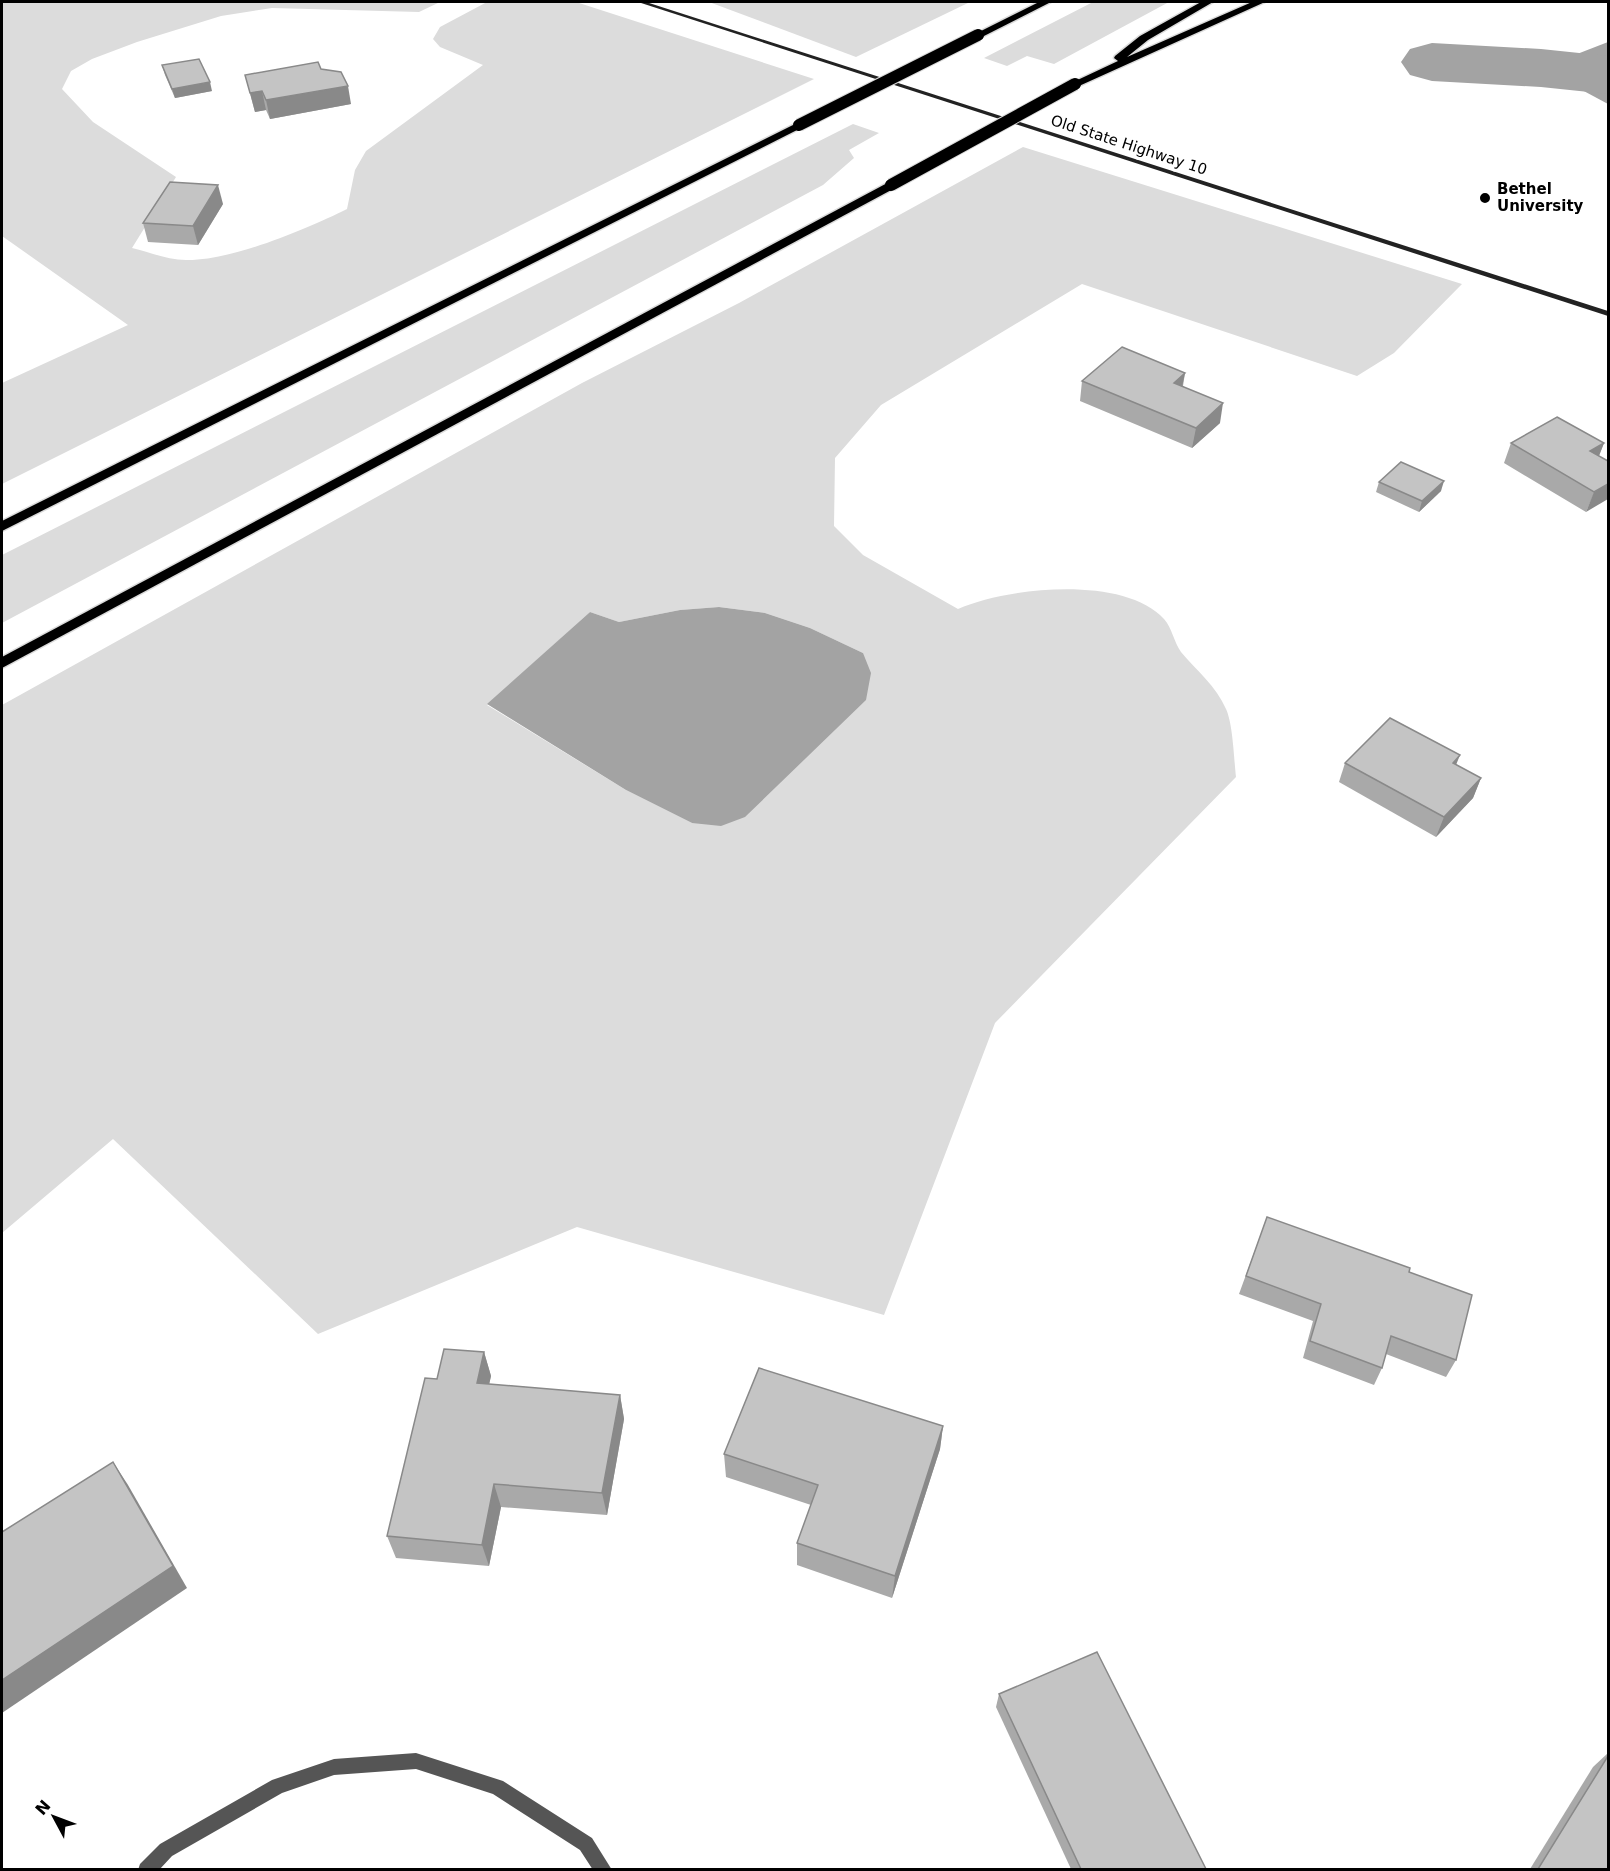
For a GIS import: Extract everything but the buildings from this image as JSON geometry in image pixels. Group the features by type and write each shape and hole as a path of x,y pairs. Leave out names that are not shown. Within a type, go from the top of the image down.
{"highway":[{"path":"2,527 799,124 1046,2"},
{"path":"1103,70 1144,38 1208,2"},
{"path":"2,663 1075,84 1260,2"}],"street":[{"name":"Old State Highway 10","path":"641,2 1608,314"},
{"path":"146,1869 166,1850 278,1786 334,1767 416,1761 497,1787 585,1844 604,1869"}],"shaded area":[{"path":"2,2 440,2 419,12 272,8 221,16 137,42 92,59 71,71 62,89 93,122 176,177 132,248 179,260 204,259 246,250 311,226 347,209 355,170 366,151 483,65 440,47 433,39 440,27 487,2 576,2 814,79 2,484 2,383 128,325 2,236"},
{"path":"709,2 970,2 856,57"},
{"path":"1093,2 1169,2 1054,64 1027,56 1007,66 984,58"},
{"path":"1608,42 1608,104 1541,68"},
{"path":"853,124 879,133 849,150 854,158 823,185 2,623 2,555"},
{"path":"1023,147 1462,284 1394,353 1357,376 1082,284 881,405 835,458 834,526 863,555 958,609 1006,595 1065,589 1122,596 1146,605 1164,619 1181,652 1212,686 1226,709 1232,733 1236,777 995,1023 884,1315 577,1227 318,1334 113,1139 2,1233 2,705 582,383 739,303","holes":["719,607 765,613 810,628 863,653 692,823 626,790 487,705 590,612 619,622 680,610"]},
{"path":"719,607 765,613 810,628 863,653 871,673 866,700 745,817 721,826 692,823 626,790 487,704 590,612 619,622 680,610"}],"waterway":[{"path":"1432,62 1541,68 1608,75"}],"place":[{"name":"Bethel University","path":"1485,198"}]}
